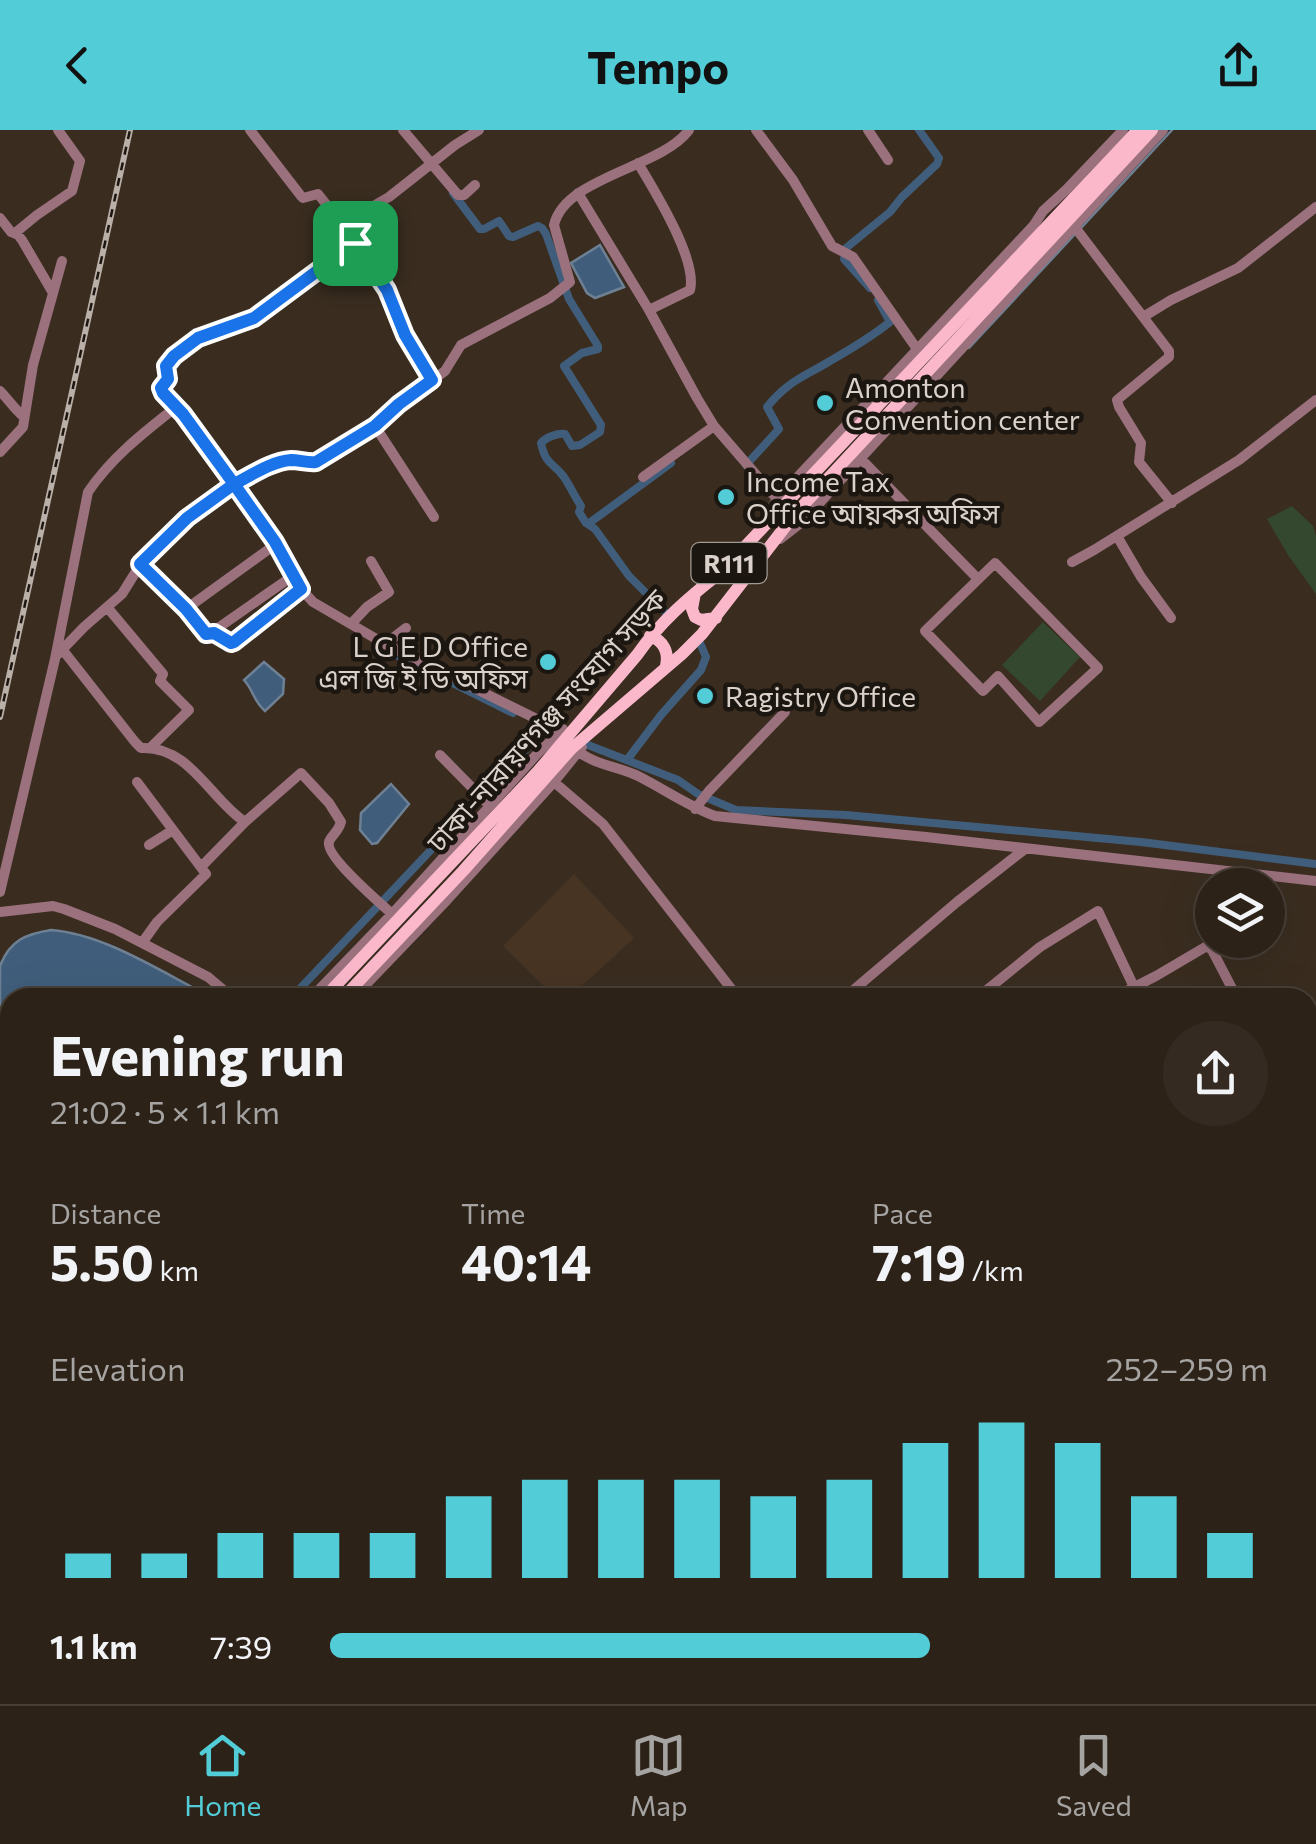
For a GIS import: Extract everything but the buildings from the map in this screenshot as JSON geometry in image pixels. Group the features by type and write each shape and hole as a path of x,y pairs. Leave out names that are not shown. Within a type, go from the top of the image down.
{"main road":[{"name":"ঢাকা-নারায়ণগঞ্জ সংযোগ সড়ক","path":"353,988 588,724 650,636 720,573 920,353 1138,130"},
{"name":"ঢাকা-নারায়ণগঞ্জ সংযোগ সড়ক","path":"333,988 588,724 682,654 716,618 821,485 1152,130"},
{"path":"695,592 692,609 696,618 716,618"},
{"path":"650,636 665,648 666,666"}],"street":[{"path":"15,233 73,189 80,161 58,130"},
{"path":"250,130 301,196 318,194 342,224 387,290 405,335 432,380"},
{"path":"404,130 461,196 475,185"},
{"path":"342,224 389,197 455,144 479,130"},
{"path":"58,654 122,594 140,564 187,518 234,484 282,462 313,464 375,426 448,368 461,345 570,282 555,220 578,193 672,146 689,130"},
{"path":"756,130 793,180 832,246 845,253 920,353"},
{"path":"868,130 888,160"},
{"path":"754,536 777,499 920,353 1043,211 1123,130"},
{"path":"767,549 802,522 1163,130"},
{"path":"638,164 666,208 692,282 690,290 649,310"},
{"path":"578,193 714,426 777,499"},
{"path":"1143,317 1238,268 1316,207"},
{"path":"0,218 22,240 52,293"},
{"path":"1074,226 1170,351 1118,400 1118,407 1141,443 1139,462 1172,503"},
{"path":"355,243 254,318 198,338 174,356 166,366 168,379 161,388 163,393 234,484 276,544 301,589 314,602 386,644 560,731"},
{"path":"0,452 23,427 34,365 62,261"},
{"path":"0,391 24,417"},
{"path":"1072,562 1240,460 1316,400"},
{"path":"0,892 4,849 58,654 88,492 124,449 176,407"},
{"path":"375,426 434,517"},
{"path":"644,477 714,426"},
{"path":"861,459 978,578"},
{"path":"1117,536 1170,618"},
{"path":"186,609 276,544"},
{"path":"351,624 390,592 370,562"},
{"path":"995,563 1098,668 1039,722 998,676 983,690 925,631 978,578 995,563"},
{"path":"140,564 206,634 214,633 294,575"},
{"path":"214,633 234,642 301,589"},
{"path":"108,607 163,674 160,681 189,710 150,748"},
{"path":"386,644 406,628"},
{"path":"58,654 134,742 178,758 232,814 245,822"},
{"path":"696,808 785,712"},
{"path":"319,988 560,731 588,724"},
{"path":"366,988 554,782 579,752 588,724"},
{"path":"579,752 636,775 715,816 1316,881"},
{"path":"440,755 488,804"},
{"path":"202,866 300,774 341,822 328,847 389,911"},
{"path":"137,782 206,872 142,943"},
{"path":"554,782 603,824 731,988"},
{"path":"149,844 173,830"},
{"path":"856,988 1026,848"},
{"path":"0,912 54,906 114,929 208,976 222,988"},
{"path":"989,988 1040,947 1098,911 1134,987 1207,946 1232,988"}],"shaded area":[{"path":"574,874 634,938 580,988 546,988 503,946"}],"green space":[{"path":"1292,506 1313,526 1316,536 1316,594 1267,519"},
{"path":"1043,622 1080,657 1040,701 1002,665"}],"water":[{"path":"600,245 624,287 595,298 587,293 571,263"},
{"path":"264,662 284,679 283,694 265,711 244,680"},
{"path":"391,784 409,804 372,844 360,830 361,813"},
{"path":"51,930 92,939 194,988 0,988 0,966 9,950 34,934"}],"waterway":[{"path":"870,288 844,259 846,248 890,212 937,164 939,158 919,130"},
{"path":"1081,228 1172,130"},
{"path":"453,193 480,229 499,221 509,236 538,226 546,234 569,299 598,346 564,366 601,425 600,432 580,445 572,446 565,434 559,434 541,443 543,450 566,480 586,523 664,611"},
{"path":"969,348 1076,233"},
{"path":"746,465 779,429 767,407 782,391 890,322 878,300"},
{"path":"588,524 671,463"},
{"path":"627,760 701,670 706,657 700,643"},
{"path":"396,655 513,713"},
{"path":"301,988 543,727"},
{"path":"588,745 678,780 698,794 736,810 846,815 1141,842 1316,864"}],"railway":[{"path":"0,717 130,130"}],"place":[{"name":"Amonton Convention center","path":"825,403"},
{"name":"Income Tax Office আয়কর অফিস","path":"726,497"},
{"name":"L G E D Office এল জি ই ডি অফিস","path":"548,662"},
{"name":"Ragistry Office","path":"705,696"}],"route":[{"path":"355,243 254,318 198,338 166,366 168,379 161,388 163,393 234,484 187,518 140,564 206,634 214,633 231,643 301,589 275,542 234,484 289,460 316,462 375,426 432,380 405,335 387,290 355,243"}]}
